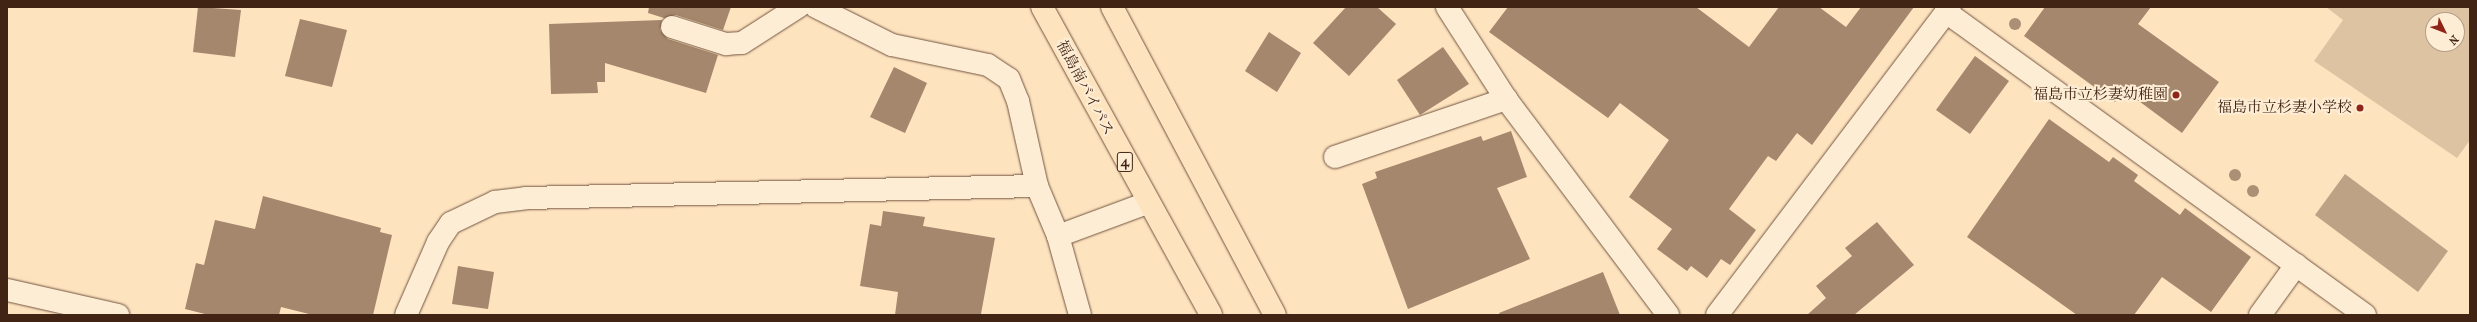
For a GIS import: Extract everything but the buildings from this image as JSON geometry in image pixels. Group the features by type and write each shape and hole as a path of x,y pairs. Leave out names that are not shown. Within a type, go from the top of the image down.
{"highway":[{"name":"福島南バイパス","path":"1042,7 1147,203 1211,315"},
{"path":"1112,7 1275,315"}],"street":[{"path":"672,27 726,44 742,43 798,7"},
{"path":"816,7 892,45 988,65 1008,79 1018,101 1037,186 1058,236 1080,315"},
{"path":"1447,7 1506,100 1668,315"},
{"path":"1717,315 1948,10 2365,315"},
{"path":"1335,157 1506,100"},
{"path":"406,315 438,242 451,223 495,202 526,198 1037,186"},
{"path":"1058,236 1147,203"},
{"path":"2260,315 2296,265"},
{"path":"7,290 118,315"}],"shaded area":[{"path":"2326,7 2470,7 2470,140 2457,158 2314,61 2343,20"},
{"path":"2345,174 2448,251 2418,292 2315,215"}],"place":[{"name":"福島市立杉妻幼稚園","path":"2176,95"},
{"name":"福島市立杉妻小学校","path":"2360,108"}]}
